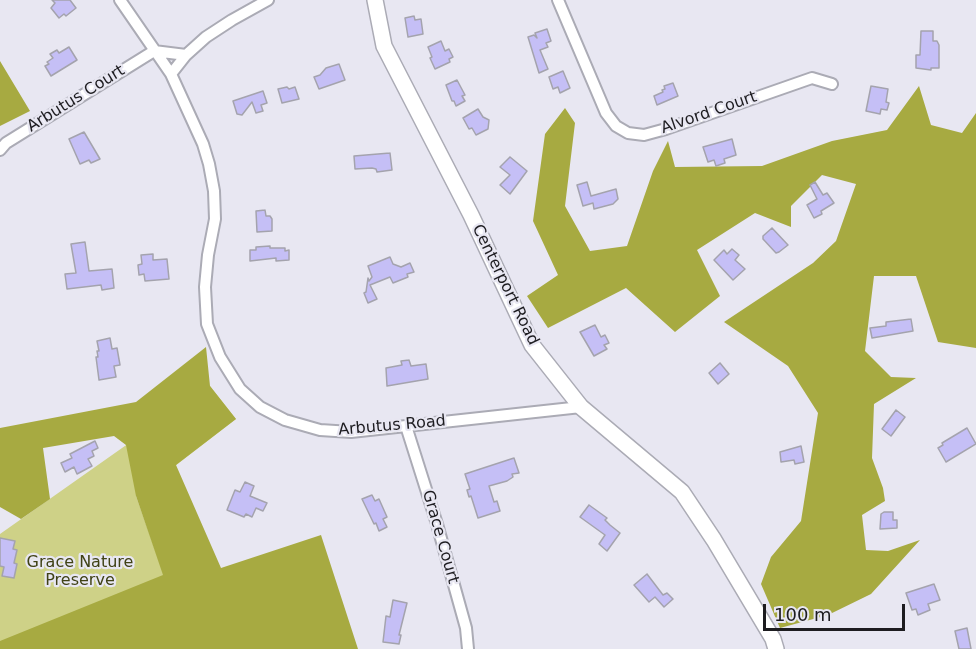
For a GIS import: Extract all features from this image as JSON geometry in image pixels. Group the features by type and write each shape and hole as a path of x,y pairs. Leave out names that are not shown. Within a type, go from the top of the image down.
{"main road":[{"name":"Centerport Road","path":"375,0 384,46 471,215 532,345 581,406 682,492 738,580 773,639 776,649"}],"street":[{"name":"Arbutus Road","path":"120,0 171,74 203,144 214,191 215,219 205,287 207,324 220,357 240,389 260,407 285,420 320,430 351,432 581,406"},
{"path":"171,74 186,55 206,37 268,0"},
{"name":"Alvord Court","path":"558,0 606,113 616,126 628,133 644,135 666,129 812,78 832,84"},
{"path":"154,51 186,55"},
{"name":"Arbutus Court","path":"0,150 6,143 154,51"},
{"name":"Grace Court","path":"406,426 437,524 466,628 468,649"}],"green space":[{"name":"Grace Nature Preserve","path":"210,386 236,419 136,496 190,649 0,648 0,534"}],"shaded area":[{"path":"0,61 30,111 0,126"},
{"path":"919,86 931,125 962,133 976,113 976,348 938,342 916,276 874,276 865,351 891,377 916,378 874,404 872,458 883,488 885,501 862,515 866,550 888,551 920,540 871,594 828,615 780,628 761,584 771,557 801,521 818,413 788,366 724,322 813,263 836,241 856,184 822,175 791,206 791,227 755,213 697,250 720,296 675,332 626,288 548,328 527,296 558,275 533,221 545,134 565,108 575,123 565,206 590,251 627,246 653,171 668,141 675,167 762,166 832,141 887,130"},
{"path":"206,347 210,386 236,419 176,465 221,568 321,535 358,649 0,649 0,641 163,575 136,496 126,445 114,436 43,448 50,499 21,519 0,507 0,428 136,402"}],"building":[{"path":"52,0 70,0 76,8 66,16 64,14 59,18 51,8 55,3"},
{"path":"414,16 415,20 421,19 423,34 408,37 405,18"},
{"path":"547,29 551,41 546,43 548,47 540,50 548,69 539,73 528,37 534,35 537,38 535,33"},
{"path":"921,31 933,31 933,41 937,41 939,45 939,68 931,68 931,70 916,68 916,55 920,55"},
{"path":"441,41 445,51 449,49 453,57 449,59 450,62 435,69 428,47"},
{"path":"69,47 77,60 51,76 45,66 53,58 50,54 57,50 59,53"},
{"path":"339,64 345,80 319,89 314,77 320,75 326,68"},
{"path":"563,71 570,88 560,93 558,87 553,89 549,77"},
{"path":"457,80 465,95 462,96 465,101 456,106 446,85"},
{"path":"673,83 678,96 657,105 654,96 663,92 664,86"},
{"path":"871,86 888,89 887,110 881,109 880,114 866,111"},
{"path":"287,87 289,89 295,87 299,99 282,103 278,89"},
{"path":"263,91 267,103 261,105 263,111 256,113 252,102 242,115 237,114 233,101"},
{"path":"478,109 483,117 489,120 488,129 476,135 472,128 469,129 463,118"},
{"path":"84,132 100,159 80,164 69,139"},
{"path":"732,139 736,155 724,159 725,163 716,166 714,160 708,162 703,147"},
{"path":"390,153 392,170 377,172 372,168 355,169 354,156"},
{"path":"510,157 527,171 510,194 500,185 510,175 500,167"},
{"path":"587,182 591,196 616,189 618,199 613,204 594,209 593,203 583,206 577,185"},
{"path":"815,182 823,195 827,193 834,203 814,218 807,205 817,199 810,185"},
{"path":"265,210 266,216 272,219 272,231 257,232 256,211"},
{"path":"772,228 788,245 776,253 763,239 763,236"},
{"path":"85,242 89,271 112,269 114,288 102,290 101,285 67,289 65,274 76,273 71,244"},
{"path":"270,246 270,248 289,250 289,260 276,261 276,258 250,261 250,250"},
{"path":"732,249 739,255 735,260 745,269 733,280 714,260 724,250 727,254"},
{"path":"153,254 153,260 167,259 169,279 145,281 144,274 139,275 138,265 142,264 141,255"},
{"path":"390,257 393,264 401,267 410,263 414,272 393,283 390,277 370,285 377,299 368,303 364,293 368,278 369,281 372,277 368,266"},
{"path":"911,319 913,331 872,338 870,328 886,326 886,322"},
{"path":"595,325 601,337 605,335 609,343 604,345 607,349 594,356 580,332"},
{"path":"110,338 112,349 117,348 120,365 114,366 116,377 99,380 96,357 99,351 97,341"},
{"path":"409,360 411,366 426,364 428,379 387,386 386,368 402,365 401,361"},
{"path":"720,363 729,374 718,384 709,373"},
{"path":"896,410 905,417 891,436 882,429"},
{"path":"967,428 976,444 946,462 938,448 943,445 942,443"},
{"path":"95,441 98,448 92,451 94,456 88,459 92,466 77,474 74,467 65,472 61,463 72,458 70,454"},
{"path":"801,446 804,462 795,464 794,460 781,462 780,452"},
{"path":"514,458 519,473 512,474 513,477 507,481 489,486 494,502 497,501 500,511 478,518 471,496 469,497 467,490 470,489 465,474"},
{"path":"245,482 254,486 250,496 267,503 263,511 256,508 252,517 246,514 244,517 227,510 235,490 240,492"},
{"path":"372,495 375,501 379,499 387,517 383,519 387,527 379,531 362,499"},
{"path":"589,505 607,518 605,520 620,533 607,551 599,544 605,535 580,517"},
{"path":"893,512 893,520 897,520 897,528 880,529 881,514"},
{"path":"0,538 15,541 13,549 17,550 14,563 17,564 14,578 2,576 4,567 0,566"},
{"path":"647,574 663,595 667,593 673,599 664,607 655,597 649,602 634,585"},
{"path":"934,584 940,600 928,604 930,610 918,615 916,609 912,610 906,593"},
{"path":"393,600 407,603 399,644 383,642 386,616 390,617"},
{"path":"967,628 971,649 959,649 955,631"}]}
